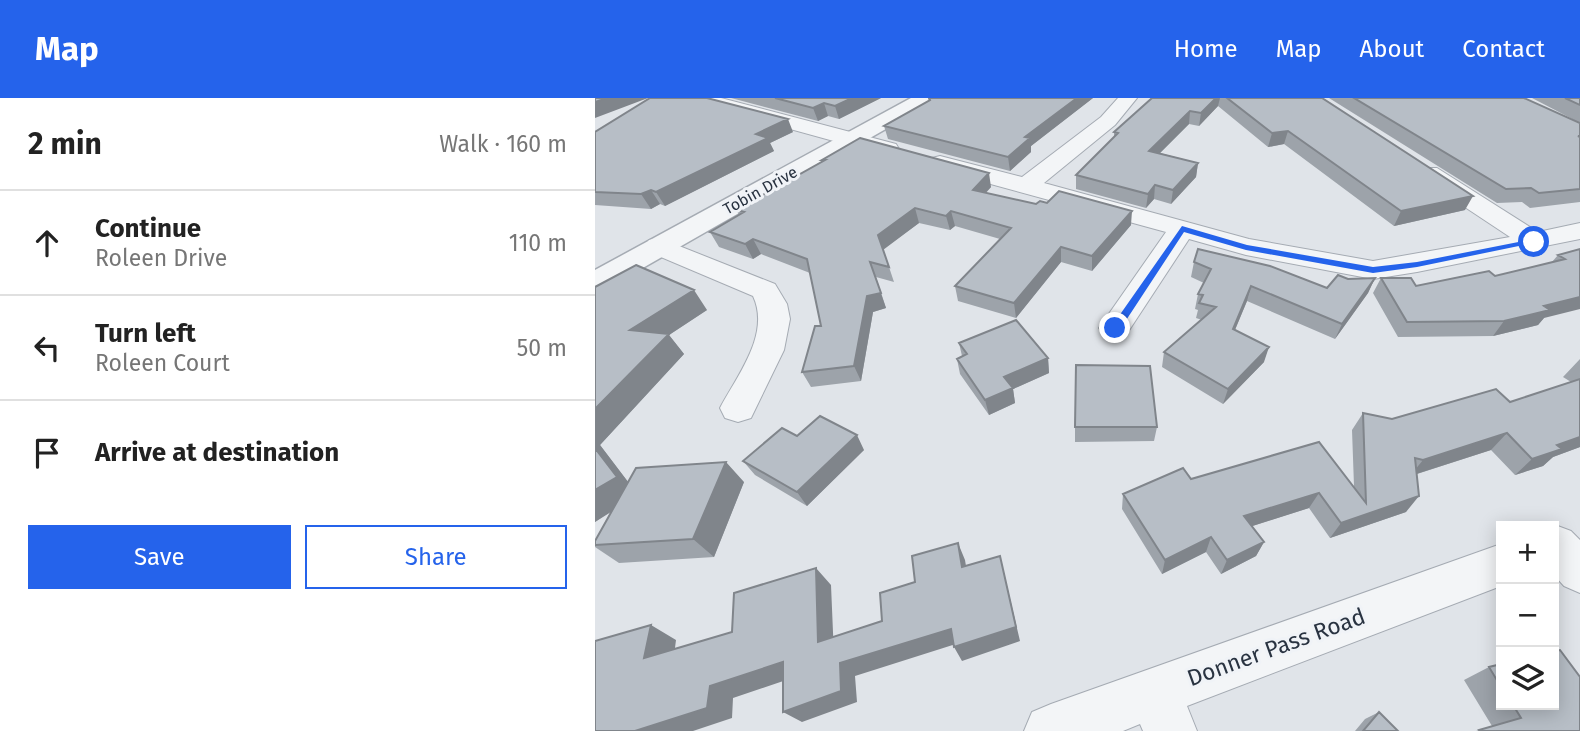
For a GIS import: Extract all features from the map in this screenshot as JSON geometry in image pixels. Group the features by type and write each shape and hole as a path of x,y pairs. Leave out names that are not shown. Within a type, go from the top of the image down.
{"street":[{"path":"699,98 1027,185 1246,247 1373,270 1534,242 1580,231"},
{"name":"Tobin Drive","path":"595,282 926,98"},
{"path":"1027,185 1108,121 1128,98"},
{"path":"1409,160 1534,242"},
{"path":"1115,328 1182,229"},
{"path":"659,246 765,290 774,302 773,336 738,408"},
{"name":"Donner Pass Road","path":"1051,731 1162,711 1496,567"}],"building":[{"path":"650,98 707,98 788,119 756,134 768,138 656,192 595,192 595,132"},
{"path":"775,98 852,98 835,106 824,103 813,108"},
{"path":"929,98 1077,98 1025,137 1030,138 1008,157 884,126 930,100"},
{"path":"1152,98 1216,98 1201,113 1190,111 1149,151 1198,163 1173,190 1155,185 1148,194 1076,175 1118,133 1114,132"},
{"path":"1227,98 1322,98 1473,196 1401,211 1288,131 1272,133"},
{"path":"1354,98 1524,98 1580,123 1580,189 1539,193 1531,188 1506,189"},
{"path":"1565,98 1580,98 1580,105"},
{"path":"860,138 989,173 973,190 1036,204 1040,201 1047,203 1059,191 1132,211 1092,256 1061,247 1014,303 955,286 1011,228 951,211 946,216 915,208 878,235 889,267 870,262 881,293 867,296 854,366 802,372 815,326 821,326 807,259 753,239 745,244 710,232 744,212 736,210"},
{"path":"1198,249 1270,266 1327,288 1338,275 1348,279 1375,278 1342,324 1251,286 1233,329 1269,347 1228,389 1164,352 1216,307 1199,303 1203,295 1198,294 1211,269 1194,262"},
{"path":"1580,249 1580,297 1544,306 1550,310 1504,321 1407,322 1381,278 1411,278 1416,286 1489,271 1495,276 1565,259 1558,255"},
{"path":"636,265 694,290 630,330 669,334 595,409 595,287"},
{"path":"1016,320 1048,358 1004,377 1013,388 985,400 957,359 967,354 959,343"},
{"path":"1076,365 1150,366 1157,427 1075,427"},
{"path":"1580,379 1580,437 1557,445 1562,449 1532,459 1507,433 1423,460 1415,458 1419,496 1341,523 1319,493 1244,516 1264,542 1227,560 1211,537 1165,560 1123,494 1183,468 1191,479 1319,442 1366,503 1363,413 1392,419 1496,389 1510,402"},
{"path":"820,416 857,435 797,492 743,461 782,428 797,436"},
{"path":"595,448 617,477 595,490"},
{"path":"726,462 693,539 595,545 636,468"},
{"path":"958,543 962,567 1000,556 1016,627 954,647 951,629 840,663 841,691 783,712 783,662 710,686 707,708 635,731 595,731 595,641 651,625 644,658 732,632 734,593 816,568 818,642 882,621 880,593 915,582 912,556"},
{"path":"1559,650 1580,677 1580,731 1480,731 1521,718 1516,710 1559,710"},
{"path":"1496,665 1496,679 1489,667"},
{"path":"1379,712 1398,731 1363,731"}],"route":[{"path":"1115,328 1182,229 1246,247 1373,270 1534,242"}]}
